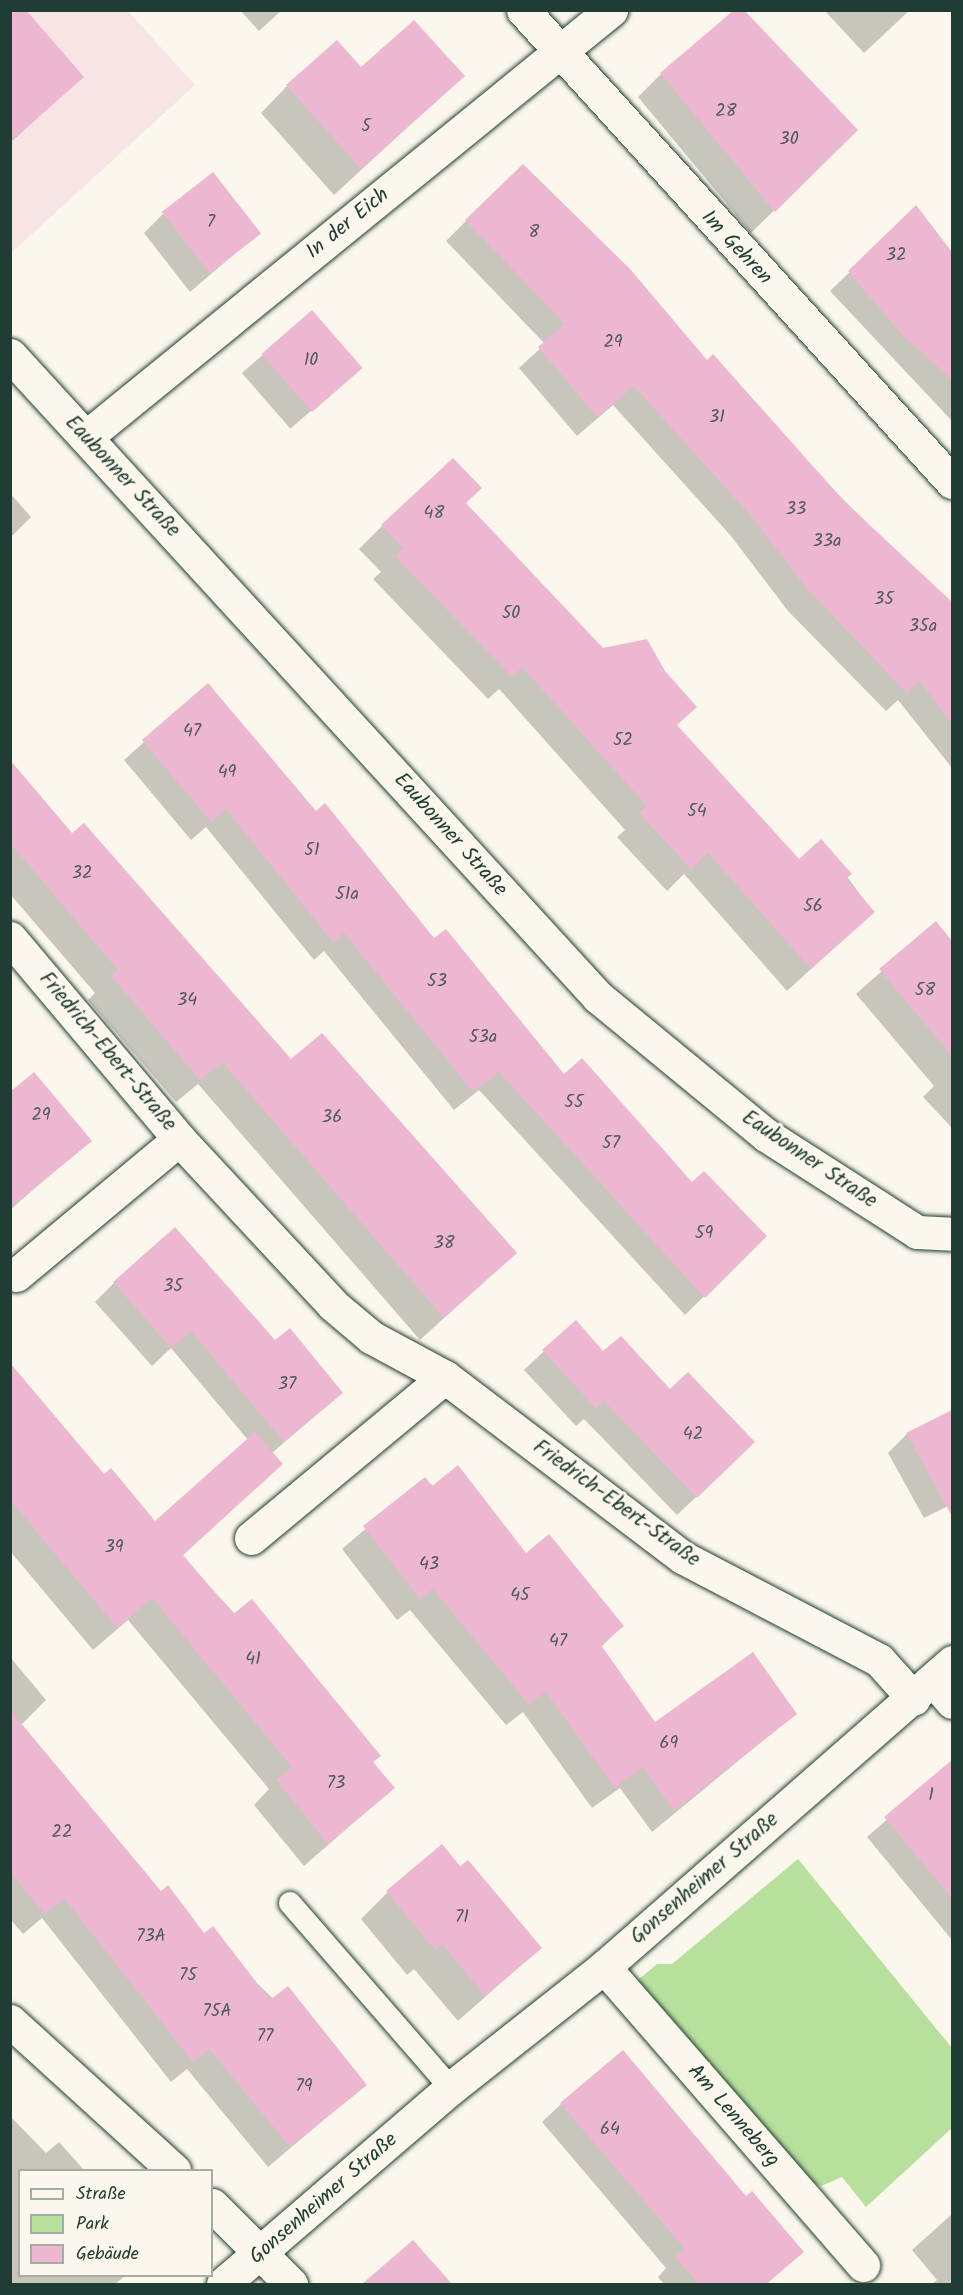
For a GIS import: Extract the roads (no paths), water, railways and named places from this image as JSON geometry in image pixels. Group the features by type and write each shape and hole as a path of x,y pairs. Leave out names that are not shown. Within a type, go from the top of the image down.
{"street":[{"name":"Im Gehren","path":"523,10 563,51 727,240 952,482"},
{"name":"In der Eich","path":"86,437 611,10"},
{"name":"Eaubonner Straße","path":"10,355 598,998 766,1135 917,1232 952,1234"},
{"name":"Friedrich-Ebert-Straße","path":"10,938 179,1139 333,1305 404,1358 445,1377 682,1557 879,1660 938,1686"},
{"name":"Friedrich-Ebert-Straße","path":"16,1275 179,1139"},
{"path":"251,1538 445,1377"},
{"name":"Gonsenheimer Straße","path":"223,2284 263,2252 451,2088 604,1967 938,1686"},
{"name":"Am Lenneberg","path":"604,1967 863,2265"},
{"path":"10,2021 173,2169"},
{"path":"213,2206 263,2252 291,2284"}],"lane":[{"path":"290,1903 451,2088"}]}
